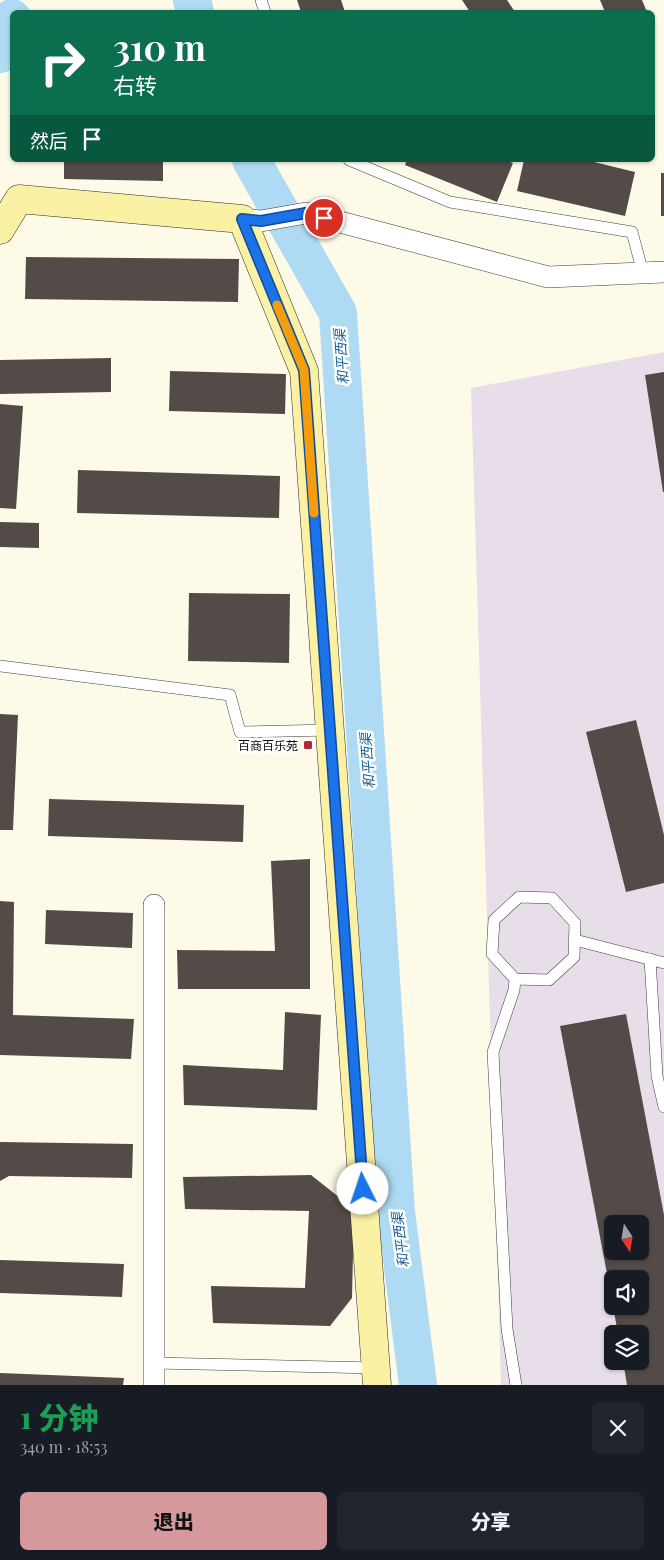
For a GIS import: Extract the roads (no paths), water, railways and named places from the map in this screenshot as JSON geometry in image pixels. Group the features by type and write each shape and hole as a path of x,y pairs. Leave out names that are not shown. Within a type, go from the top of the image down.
{"street":[{"path":"0,230 19,199 242,219 269,219 306,213 548,277 654,272"},
{"path":"242,219 304,370 377,1377"},
{"path":"154,905 154,1385"}],"lane":[{"path":"354,162 450,202 632,232 654,272"},
{"path":"0,666 230,695 240,732 330,730"},
{"path":"518,897 552,898 575,923 574,957 549,980 516,978 492,954 494,920 518,897"},
{"path":"575,940 664,962"},
{"path":"650,959 657,1076 664,1107"},
{"path":"516,978 514,990 493,1052 507,1329 516,1385"},
{"path":"154,1363 377,1377"}],"waterway":[{"name":"和平西渠","path":"192,0 194,10"},
{"path":"0,54 10,24"},
{"name":"和平西渠","path":"252,162 338,313 396,1212 418,1385"}],"place":[{"name":"百商百乐苑","path":"308,745"}]}
